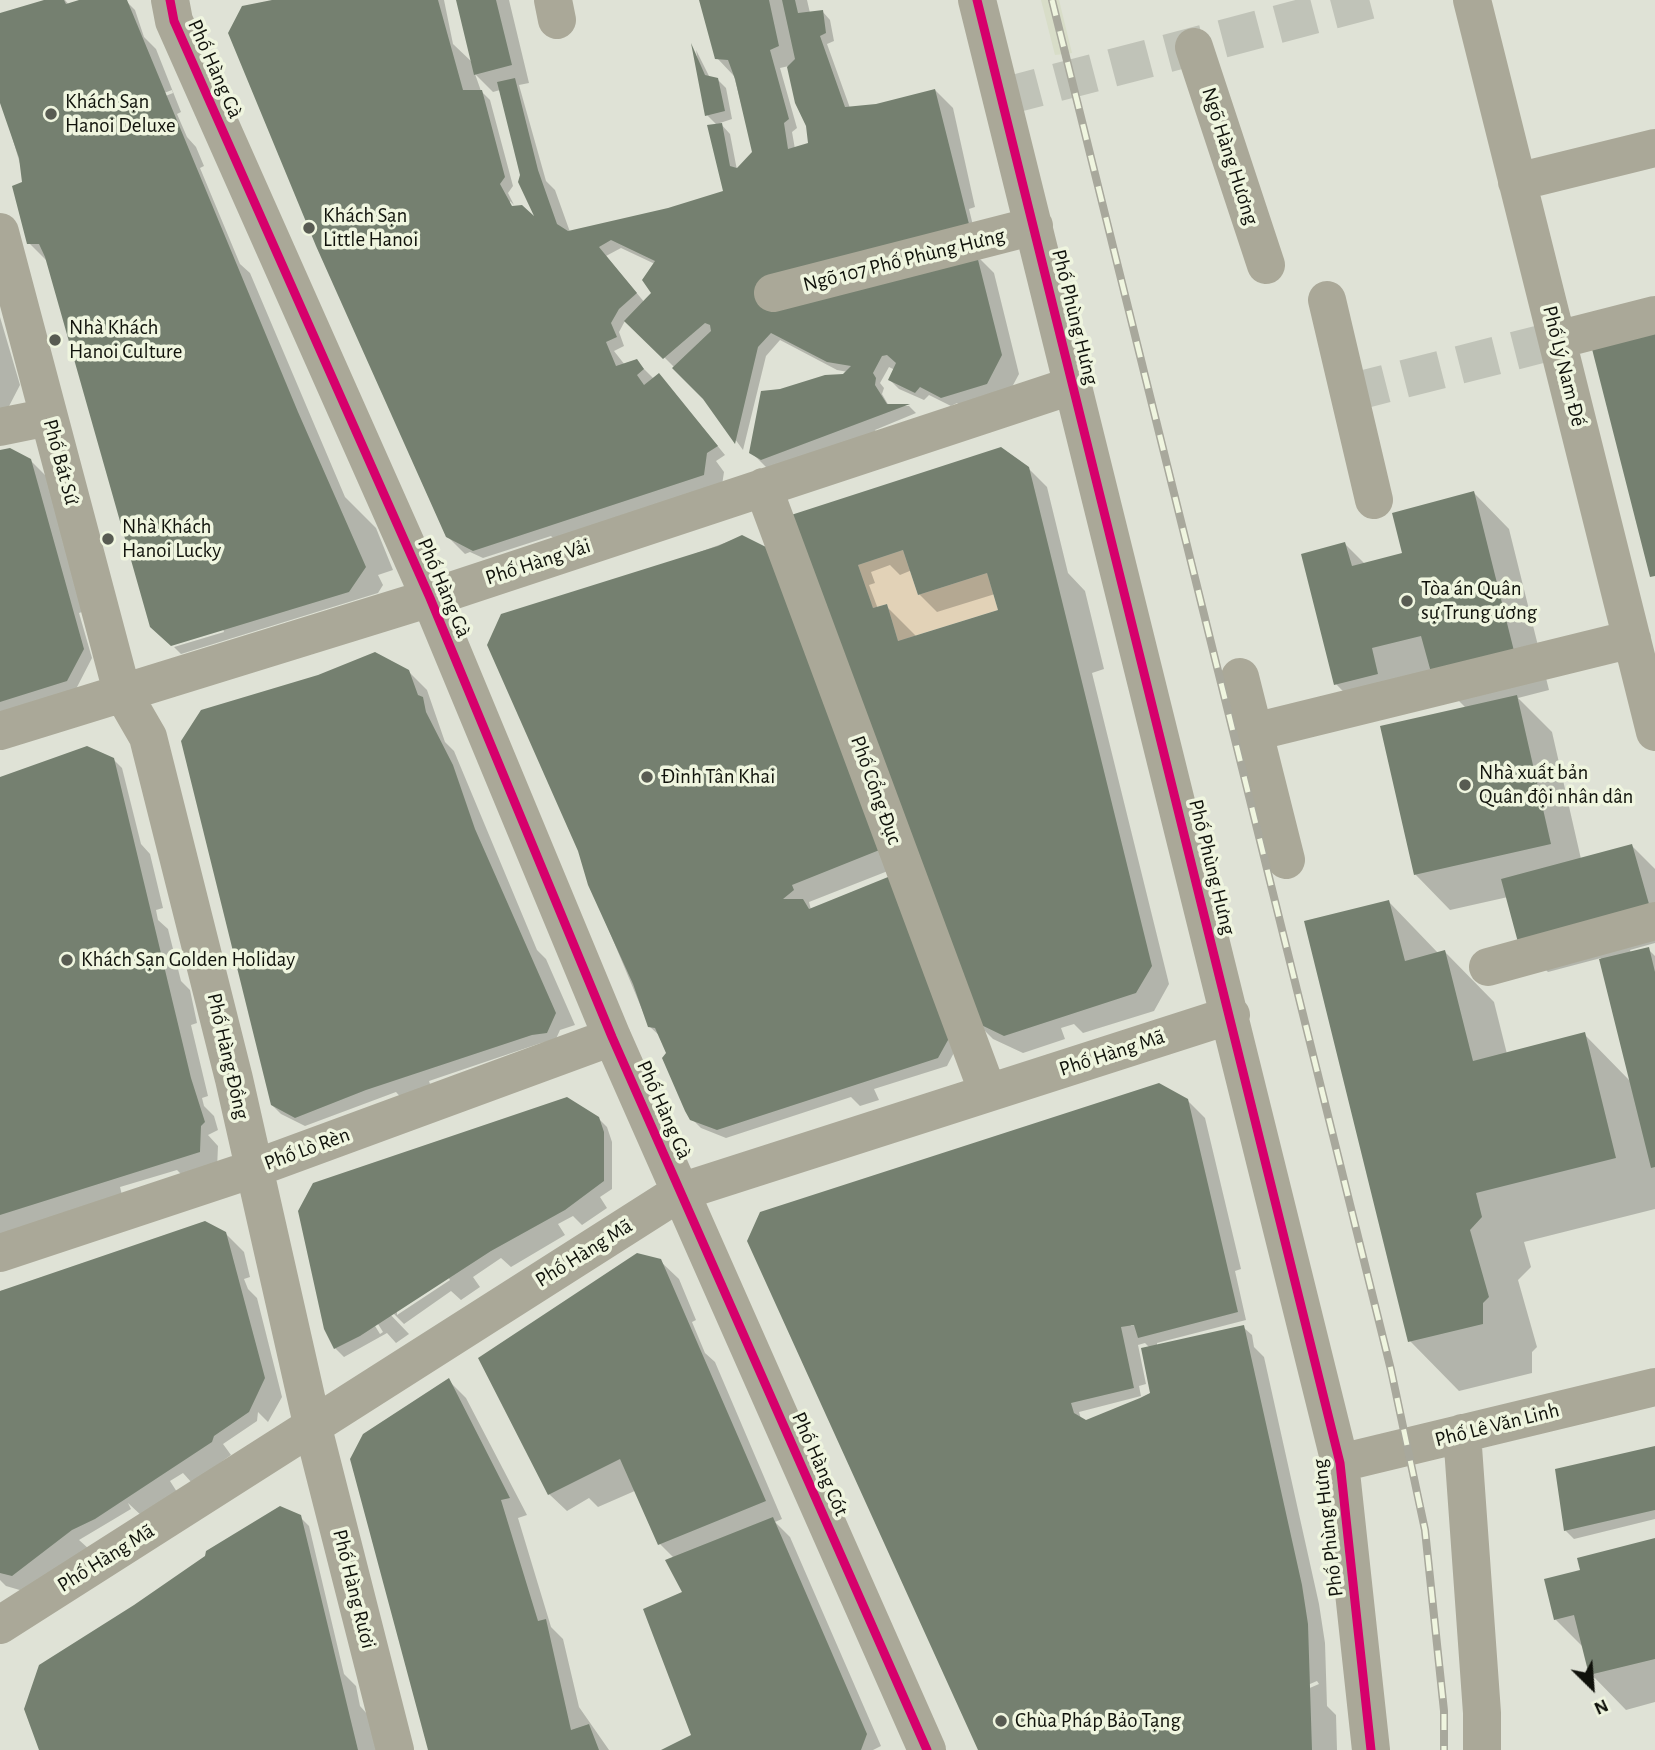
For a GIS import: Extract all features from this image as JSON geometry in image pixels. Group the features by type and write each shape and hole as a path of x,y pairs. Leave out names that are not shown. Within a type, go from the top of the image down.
{"street":[{"name":"Phố Hàng Gà","path":"170,0 174,21 430,598 612,1037 680,1192"},
{"name":"Phố Phùng Hưng","path":"977,0 1340,1463 1371,1750"},
{"name":"Phố Lý Nam Đế","path":"1472,0 1655,732"},
{"name":"Ngõ Hàng Hương","path":"1194,47 1266,265"},
{"path":"1517,182 1655,148"},
{"name":"Ngõ 107 Phố Phùng Hưng","path":"773,293 1034,226"},
{"name":"Phố Bát Sứ","path":"0,232 122,692"},
{"path":"1327,300 1374,500"},
{"path":"1557,340 1655,315"},
{"name":"Phố Hàng Vải","path":"0,731 430,598 1074,385"},
{"path":"0,427 49,417"},
{"name":"Phố Cổng Đục","path":"763,487 988,1093"},
{"path":"1254,732 1632,639"},
{"path":"1240,677 1286,860"},
{"name":"Phố Hàng Đồng","path":"122,692 148,737 234,1079 313,1428"},
{"path":"1488,967 1655,921"},
{"name":"Phố Hàng Mã","path":"0,1625 680,1192 1231,1015"},
{"name":"Phố Lò Rèn","path":"0,1253 253,1169 612,1037"},
{"name":"Phố Hàng Cót","path":"680,1192 927,1750"},
{"name":"Phố Lê Văn Linh","path":"1340,1463 1655,1387"},
{"name":"Phố Hàng Rươi","path":"313,1428 395,1750"},
{"path":"1462,1433 1482,1713 1482,1750"}],"shaded area":[{"path":"1041,0 1059,0 1072,53 1055,55"},
{"path":"903,550 918,595 987,573 998,610 898,641 887,604 873,608 858,565"}],"building":[{"path":"44,0 64,0 66,4 79,0 127,0 298,412 366,567 349,592 171,646 150,627 45,257 39,244 27,244 12,186 22,182 19,158 0,103 0,13"},
{"path":"272,0 438,0 463,90 482,90 505,177 500,184 512,206 522,205 534,216 518,182 520,175 497,82 515,78 538,170 557,224 568,231 668,208 723,191 707,125 722,123 730,166 737,168 752,152 735,79 728,60 715,59 699,0 769,0 779,46 770,50 789,119 784,123 788,149 808,143 806,126 795,103 787,67 795,59 782,0 795,0 798,13 823,10 826,33 820,36 845,107 876,104 935,89 1002,355 987,384 941,398 920,387 915,393 888,380 896,363 887,355 882,356 873,373 876,378 875,385 887,404 910,404 761,460 749,453 761,391 780,389 825,375 843,374 851,366 827,362 771,333 758,347 735,444 703,399 672,368 711,331 710,325 705,323 663,359 624,321 651,293 642,280 655,261 611,240 599,247 637,293 619,309 611,323 617,337 606,342 616,366 637,359 644,369 637,375 644,385 659,373 718,446 707,453 704,475 473,551 446,537 316,246 228,33 242,6"},
{"path":"456,0 496,0 512,65 474,75"},
{"path":"691,43 705,75 718,78 725,111 705,116"},
{"path":"1655,333 1655,576 1650,577 1592,349"},
{"path":"1001,447 1029,467 1152,966 1136,993 1004,1036 973,1021 788,516","holes":["903,550 918,595 987,573 998,610 898,641 887,604 873,608 858,565"]},
{"path":"10,448 31,459 84,649 67,681 0,702 0,450"},
{"name":"Tòa án Quân sự Trung ương","path":"1474,491 1515,655 1432,676 1421,636 1372,648 1378,674 1334,685 1301,554 1345,542 1352,566 1402,553 1392,513"},
{"path":"742,535 774,551 882,849 792,885 794,890 783,899 803,899 809,909 893,875 953,1031 938,1058 717,1130 690,1120 685,1111 662,1058 666,1053 655,1028 648,1027 633,984 588,885 578,851 487,645 501,614 718,546"},
{"path":"375,652 409,670 418,695 423,697 426,712 453,765 475,829 556,1013 547,1033 532,1035 366,1090 295,1118 271,1105 181,741 201,710 318,675"},
{"name":"Nhà xuất bản Quân đội nhân dân","path":"1517,695 1551,844 1414,875 1380,726"},
{"path":"87,746 114,758 191,1078 205,1122 201,1126 200,1152 0,1215 0,777"},
{"path":"1632,844 1651,911 1519,946 1501,879"},
{"path":"1389,900 1405,961 1445,950 1473,1061 1585,1032 1616,1158 1476,1193 1482,1217 1470,1230 1489,1297 1483,1303 1483,1324 1408,1342 1304,921"},
{"path":"1649,947 1655,972 1655,1167 1651,1168 1599,959"},
{"path":"1159,1083 1188,1099 1238,1312 1138,1338 1134,1325 1121,1327 1134,1388 1071,1403 1074,1413 1086,1420 1140,1398 1150,1393 1141,1348 1244,1325 1302,1585 1308,1624 1312,1750 978,1750 747,1241 760,1212"},
{"path":"567,1097 599,1117 604,1132 604,1181 565,1210 491,1251 360,1336 334,1349 324,1329 298,1211 313,1183"},
{"path":"205,1221 226,1232 265,1378 249,1412 214,1436 212,1442 95,1519 72,1530 12,1576 0,1573 0,1291"},
{"path":"637,1253 661,1259 766,1501 658,1545 620,1459 548,1495 478,1358"},
{"path":"449,1378 510,1498 501,1500 538,1621 546,1619 571,1730 589,1724 599,1750 428,1750 350,1459 363,1434"},
{"path":"1655,1446 1655,1510 1564,1531 1555,1469"},
{"path":"280,1506 301,1515 358,1750 39,1750 24,1709 39,1665 134,1605 205,1556 206,1551"},
{"path":"773,1517 867,1734 861,1750 661,1750 691,1735 643,1609 682,1592 665,1560"},
{"path":"1655,1538 1655,1659 1589,1675 1574,1615 1554,1620 1544,1579 1580,1570 1577,1558"}],"tunnel":[{"path":"1002,97 1370,0"},
{"path":"1349,393 1557,340"}],"railway":[{"path":"1052,0 1391,1370 1425,1530 1444,1711 1444,1750"}],"cycle path":[{"path":"170,0 174,21 430,598 612,1037 927,1750"},
{"path":"977,0 1340,1463 1371,1750"}],"place":[{"name":"Khách Sạn Hanoi Deluxe","path":"51,114"},
{"name":"Khách Sạn Little Hanoi","path":"309,228"},
{"name":"Nhà Khách Hanoi Culture","path":"55,340"},
{"name":"Nhà Khách Hanoi Lucky","path":"108,539"},
{"name":"Tòa án Quân sự Trung ương","path":"1407,601"},
{"name":"Đình Tân Khai","path":"647,777"},
{"name":"Nhà xuất bản Quân đội nhân dân","path":"1465,785"},
{"name":"Khách Sạn Golden Holiday","path":"67,960"},
{"name":"Chùa Pháp Bảo Tạng","path":"1001,1721"}]}
